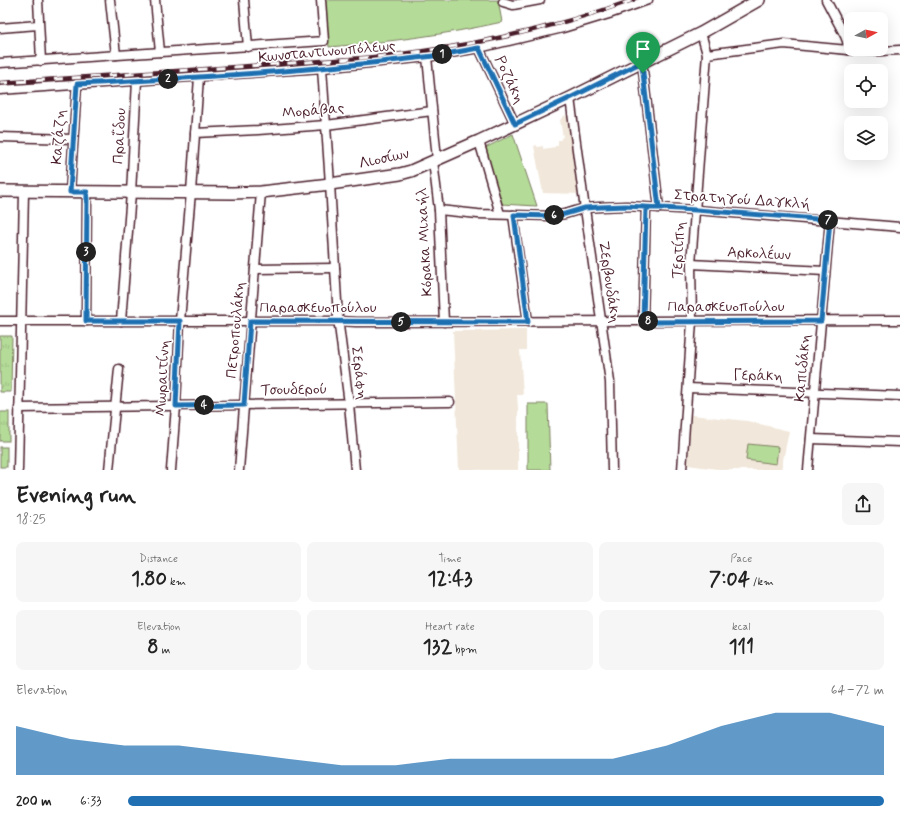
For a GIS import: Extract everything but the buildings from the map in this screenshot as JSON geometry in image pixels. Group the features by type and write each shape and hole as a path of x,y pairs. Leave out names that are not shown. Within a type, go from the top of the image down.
{"main road":[{"name":"Λιοσίων","path":"0,191 261,192 400,174 479,141 570,98 701,33 741,5 759,0"}],"street":[{"path":"38,0 38,25 41,61"},
{"path":"110,0 116,56"},
{"path":"155,0 160,52"},
{"path":"244,0 248,47"},
{"name":"Κωνσταντινουπόλεως","path":"0,63 324,42 321,0"},
{"path":"503,2 513,5 540,0"},
{"name":"Κωνσταντινουπόλεως","path":"0,90 322,68 427,57 479,48 563,28 610,14 648,0"},
{"path":"826,0 844,32"},
{"path":"0,28 38,25"},
{"name":"Τερτίπη","path":"682,470 692,321 691,264 707,54 701,33"},
{"path":"707,54 784,44 844,50"},
{"name":"Ροζάκη","path":"479,48 515,124"},
{"path":"888,51 900,50"},
{"name":"Κόρακα Μιχαήλ","path":"427,57 439,210 444,322"},
{"path":"642,62 659,208"},
{"name":"Σεράφη","path":"322,68 338,321 350,404 355,470"},
{"name":"Μωραιτίνη","path":"171,470 180,321 199,77"},
{"name":"Πραΐδου","path":"121,321 137,81"},
{"name":"Καζάζη","path":"70,192 77,84"},
{"name":"Ζερβουδάκη","path":"570,98 610,382 612,470"},
{"name":"Μοράβας","path":"195,132 258,130 326,125 432,111"},
{"path":"0,137 73,139"},
{"path":"479,141 500,214"},
{"path":"18,470 24,192"},
{"path":"86,321 87,192"},
{"name":"Πετροπουλάκη","path":"239,470 261,192"},
{"name":"Στρατηγού Δαγκλή","path":"439,210 478,214 551,216 565,214 585,208 626,206 830,220 900,227"},
{"path":"643,322 646,208"},
{"path":"514,215 528,322"},
{"name":"Καπιδάκη","path":"808,470 830,220"},
{"name":"Αρκολέων","path":"691,264 826,271"},
{"path":"255,269 334,268"},
{"name":"Παρασκευοπούλου","path":"0,321 643,322 900,320"},
{"path":"109,470 119,369"},
{"name":"Γεράκη","path":"688,388 900,396"},
{"name":"Τσουδερού","path":"19,408 450,402"},
{"path":"810,439 900,442"}],"shaded area":[{"path":"570,115 581,194 543,193 534,146 543,146 543,149 558,146 558,140 561,140 563,137 560,120 564,116"},
{"path":"526,330 526,350 520,350 523,395 517,395 518,470 459,470 453,331"},
{"path":"691,415 747,421 789,431 781,470 724,470 688,465"}],"green space":[{"path":"325,0 498,0 502,22 416,38 329,47"},
{"path":"513,134 537,206 500,204 485,148"},
{"path":"0,336 12,336 11,392 0,392"},
{"path":"528,404 548,404 550,470 528,470"},
{"path":"0,412 9,412 9,441 0,441"},
{"path":"748,444 778,447 776,464 746,460"},
{"path":"0,447 7,447 7,467 0,467"}],"railway":[{"path":"0,83 348,59 411,53 451,47 530,31 582,17 633,0"}],"route":[{"path":"643,73 642,62 515,124 479,48 427,57 322,68 77,84 70,192 87,192 86,321 180,321 176,406 244,405 250,321 528,322 514,215 551,216 565,214 585,208 626,206 646,208 696,210 830,220 821,321 643,322 646,208 659,208 643,73"}]}
